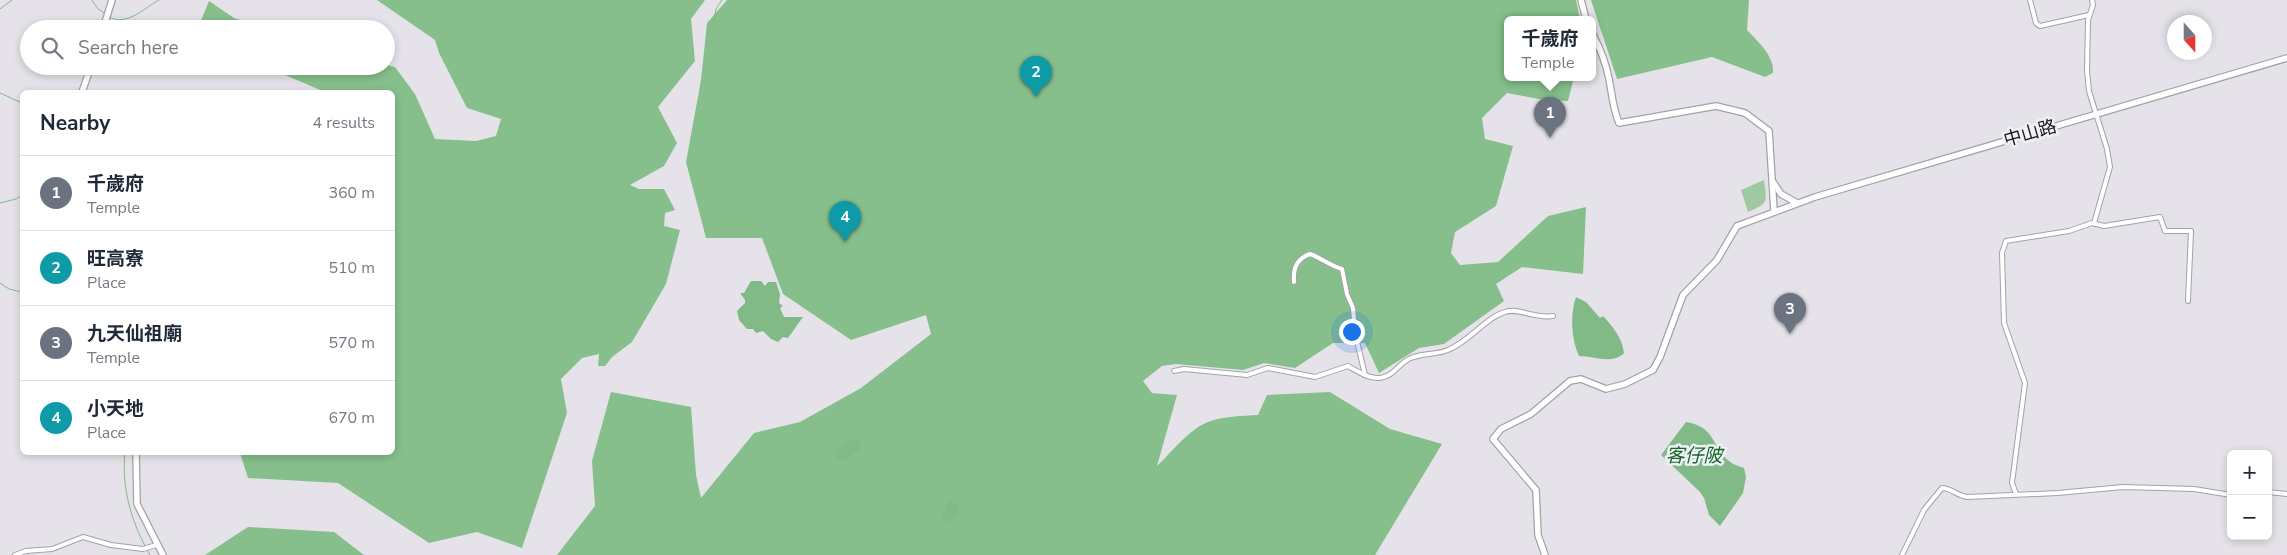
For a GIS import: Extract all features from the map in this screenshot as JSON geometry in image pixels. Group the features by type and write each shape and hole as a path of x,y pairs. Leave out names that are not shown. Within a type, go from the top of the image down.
{"main road":[{"path":"105,20 112,0"},
{"path":"1581,0 1585,16"},
{"path":"1596,40 1609,78 1615,115 1619,123 1716,106 1745,114 1766,128 1770,135 1774,211"},
{"name":"中山路","path":"1545,555 1538,535 1536,490 1493,439 1502,429 1531,414 1576,379 1586,380 1606,389 1625,384 1653,370 1660,358 1683,295 1717,260 1737,226 1797,203 2287,58"},
{"path":"83,90 88,75"},
{"path":"1772,180 1781,194 1797,203"},
{"path":"136,455 137,504 156,545 163,555"}],"street":[{"path":"2030,0 2036,23 2040,26 2089,15"},
{"path":"2092,0 2093,5 2089,15 2086,71 2089,91 2107,149 2110,167 2094,223"},
{"path":"2016,494 2012,483 2025,383 2004,323 2003,248 2009,240 2069,231 2094,223 2104,226 2157,217 2161,219 2166,231 2190,229 2188,301"},
{"path":"1294,282 1293,270 1296,264 1310,254 1319,257 1334,267 1342,269 1347,294 1353,308 1355,333 1365,376"},
{"path":"1174,372 1184,369 1247,375 1268,368 1315,377 1348,366 1365,376 1377,379 1385,378 1408,360 1448,350 1479,331 1493,317 1511,310 1535,317 1553,316"},
{"path":"1902,555 1924,510 1942,488 1961,496 1977,494 1998,496 2149,487 2227,494"},
{"path":"2272,492 2287,494"},
{"path":"15,555 26,551 52,549 81,537 111,545 142,549 156,545"}],"shaded area":[{"path":"377,0 705,0 691,19 695,61 658,107 677,143 664,166 630,185 639,189 664,189 675,210 665,213 664,226 680,230 666,284 632,342 612,357 605,366 598,366 599,354 582,358 561,379 567,413 522,548 477,532 429,543 338,483 248,478 241,455 395,455 395,90 320,90 285,75 395,75 395,67 415,94 435,139 476,141 496,136 501,119 467,108 439,53 435,40"},
{"path":"727,0 1576,0 1579,16 1504,16 1504,81 1573,81 1568,101 1544,100 1507,93 1482,118 1485,139 1513,146 1496,206 1455,232 1451,253 1460,265 1498,262 1548,216 1586,207 1583,274 1522,267 1496,284 1504,301 1444,344 1419,348 1379,373 1365,343 1333,343 1295,368 1264,363 1243,370 1176,364 1162,366 1143,381 1152,393 1177,395 1157,466 1187,436 1208,422 1258,415 1267,395 1330,392 1390,429 1442,444 1375,555 557,555 595,506 592,461 611,392 691,407 696,475 701,498 754,433 800,422 861,388 931,334 926,315 851,340 783,294 762,238 706,238 686,162 701,80 707,23"},
{"path":"1591,0 1749,0 1747,30 1768,55 1773,67 1773,73 1765,77 1712,57 1617,79"},
{"path":"209,1 240,20 201,20"},
{"path":"1764,180 1765,201 1748,212 1741,190"},
{"path":"248,527 334,532 364,555 205,555"}],"water":[{"path":"751,281 761,281 765,286 768,282 776,282 780,294 779,303 783,306 780,308 784,317 803,317 788,338 783,337 778,342 771,339 763,331 756,333 753,329 747,329 739,320 737,311 745,303 740,293 744,293"},
{"path":"1576,297 1586,302 1600,318 1603,316 1610,324 1623,347 1624,353 1619,357 1603,359 1579,356 1574,342 1572,326"},
{"name":"客仔陂","path":"1686,422 1703,428 1729,461 1744,468 1746,477 1743,493 1720,526 1709,515 1704,498 1700,492 1661,455"},
{"path":"858,438 862,447 861,451 853,453 845,461 838,459 836,452 849,441"},
{"path":"948,500 960,506 955,517 948,522 943,520 943,513"}],"waterway":[{"path":"0,9 12,0"},
{"path":"92,0 98,9 106,14"},
{"path":"109,17 122,20 129,18 159,0"},
{"path":"713,25 716,9 722,0"},
{"path":"0,93 20,102"},
{"path":"0,203 20,196"},
{"path":"0,283 9,289 20,292"},
{"path":"125,455 126,493 129,506 138,531 150,555"}],"place":[{"name":"旺高寮","path":"1036,97"},
{"name":"千歲府","path":"1550,138"},
{"name":"小天地","path":"845,242"},
{"name":"九天仙祖廟","path":"1790,334"}]}
